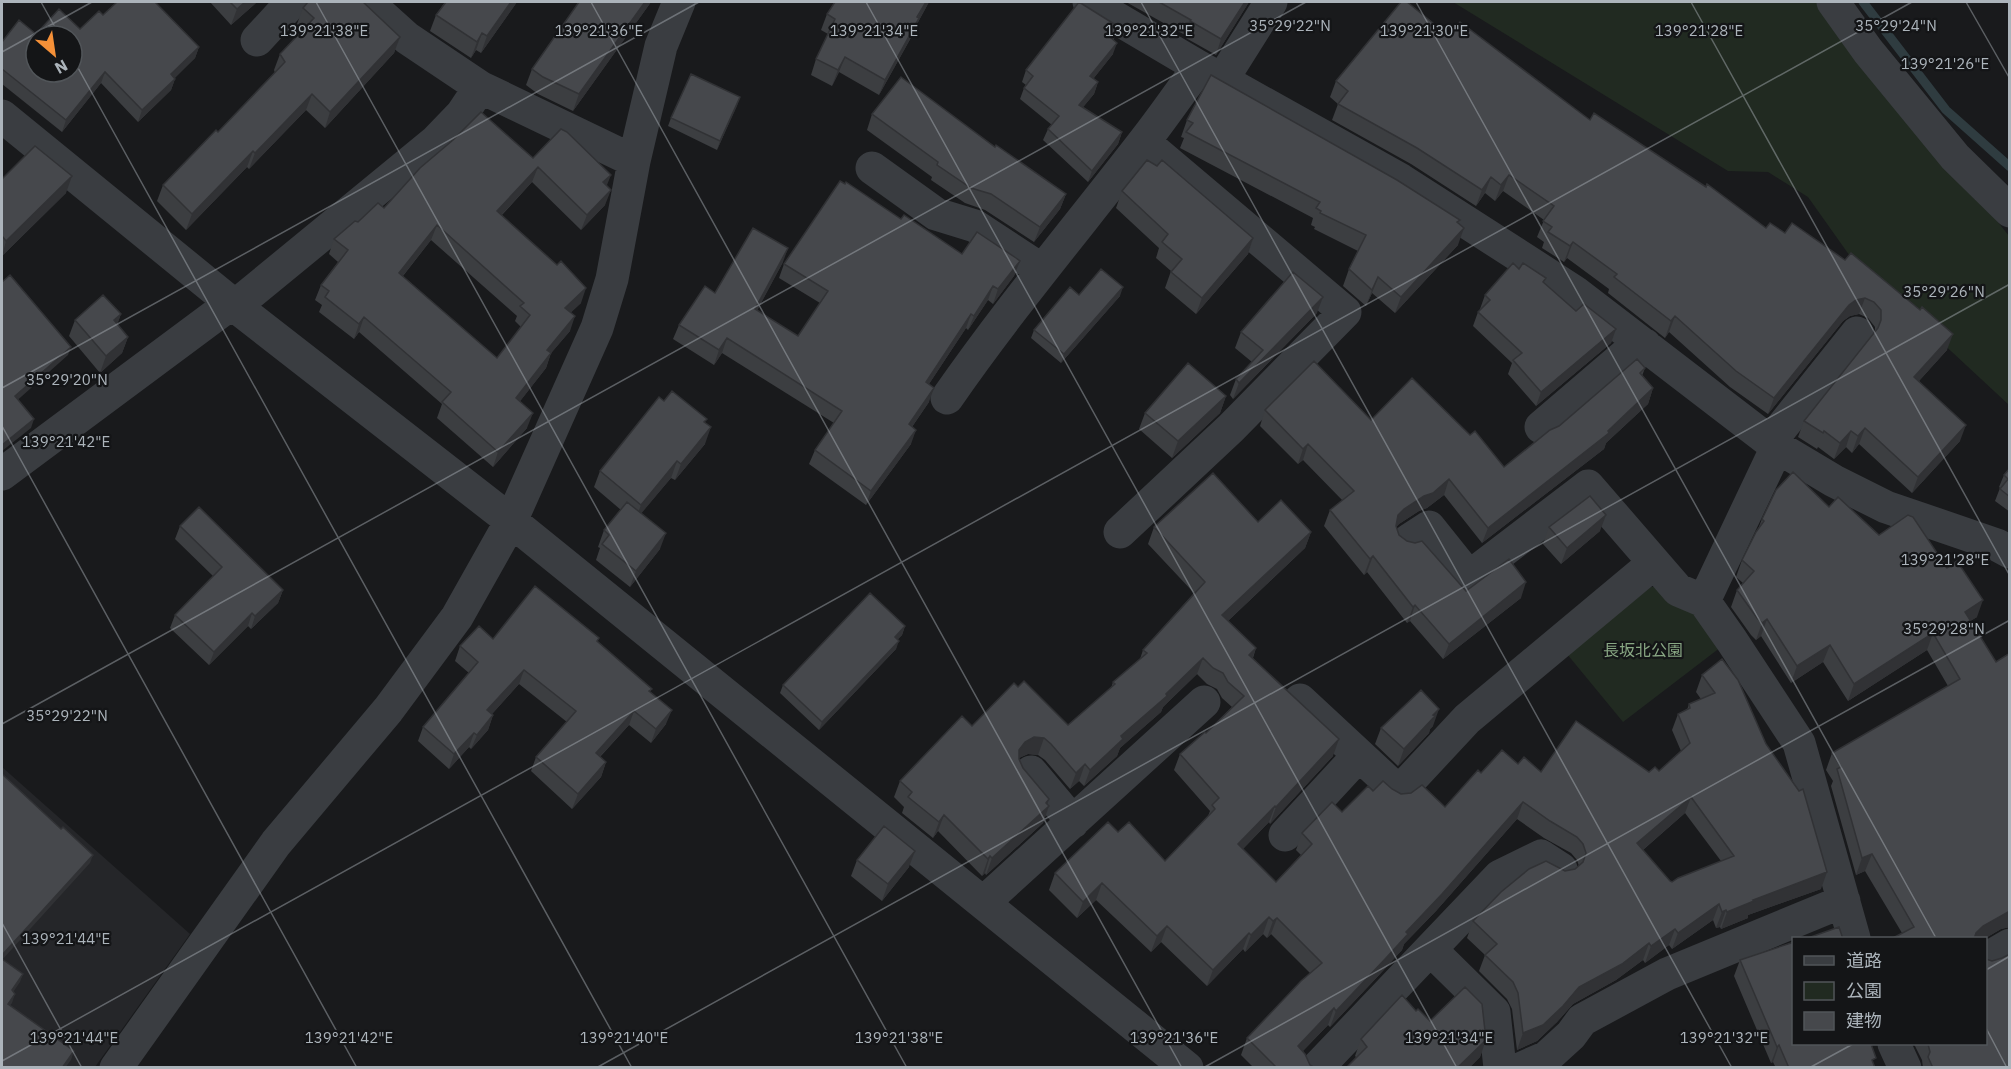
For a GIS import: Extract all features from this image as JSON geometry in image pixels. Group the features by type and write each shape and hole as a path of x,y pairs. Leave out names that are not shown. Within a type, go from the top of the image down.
{"street":[{"path":"368,2 406,22 407,38 480,87 634,161"},
{"path":"116,1068 276,843 387,710 457,617 511,521 597,328 612,279 634,161 661,45 679,2"},
{"path":"947,398 968,346 1042,270 1144,142 1210,73 1271,2"},
{"path":"1833,2 1868,51 1955,157 2010,211"},
{"path":"1100,4 1210,73 1401,180 1575,291 1773,444 1834,481 1886,507 1997,545 2010,552"},
{"path":"2,474 234,304 436,141 462,114 480,87"},
{"path":"2,116 234,304 511,521 983,903 1176,1064"},
{"path":"1120,532 1231,428 1352,325 1345,312 1144,142"},
{"path":"882,184 936,214 975,226 1042,270"},
{"path":"1704,601 1773,444 1857,333"},
{"path":"1541,427 1624,356 1639,352 1645,345"},
{"path":"1428,527 1469,577 1588,486 1678,590 1704,601 1799,743 1853,937"},
{"path":"1300,700 1399,792 1459,712 1654,563"},
{"path":"983,903 1204,702"},
{"path":"1285,835 1358,756"},
{"path":"1031,772 1073,822"},
{"path":"1317,1068 1500,876 1541,856 1561,869"},
{"path":"1522,1068 1547,1057 1571,1035 1582,1020 1667,974 1844,901"},
{"path":"1987,958 2010,945"},
{"path":"1431,950 1494,1012 1500,1068"},
{"path":"1894,1045 1905,1068"}],"shaded area":[{"path":"2,767 190,934 95,1067 2,1067"}],"green space":[{"path":"1453,2 1823,2 2009,236 2009,405 1852,259 1808,197 1768,172 1728,171"},
{"name":"長坂北公園","path":"1651,587 1659,587 1689,605 1721,647 1623,722 1567,654"}],"building":[{"path":"117,2 155,2 199,47 171,74 175,79 142,110 105,72 66,120 2,69 2,42 19,20 24,24 24,84 84,84 84,25 99,11 103,15"},
{"path":"230,2 245,2 237,9"},
{"path":"308,2 363,2 400,37 330,112 312,94 192,214 163,185 285,62 280,54 314,18 303,8"},
{"path":"446,2 511,2 487,36 482,33 477,42 436,15"},
{"path":"579,2 645,2 579,94 543,77 532,69"},
{"path":"835,2 926,2 885,80 845,57 838,70 816,59 835,19 827,14"},
{"path":"1079,2 1119,27 1110,37 1117,43 1090,76 1098,82 1079,105 1122,132 1092,171 1048,129 1059,116 1024,88 1033,76 1026,70"},
{"path":"1159,2 1245,2 1221,39"},
{"path":"1401,2 1407,2 1449,36 1460,22 1590,120 1594,113 1706,187 1707,184 1766,228 1770,223 1785,233 1792,223 1845,260 1851,253 1920,310 1922,307 1953,334 1914,377 1966,425 1918,477 1865,428 1858,436 1851,431 1840,443 1824,431 1823,433 1804,421 1878,328 1881,310 1874,302 1865,298 1849,305 1774,398 1736,371 1675,316 1671,321 1614,277 1617,274 1573,242 1570,246 1548,232 1552,227 1543,221 1554,206 1509,175 1501,185 1491,177 1482,190 1417,148 1338,104 1348,91 1336,81"},
{"path":"59,9 75,24 45,24"},
{"path":"691,74 740,97 720,141 671,118"},
{"path":"1211,75 1397,180 1460,220 1457,222 1464,228 1401,297 1378,277 1372,290 1349,269 1366,235 1320,213 1321,211 1316,208 1320,202 1186,132 1193,123 1187,120"},
{"path":"901,77 995,147 996,145 1066,194 1040,227 991,194 971,188 937,165 938,162 872,114"},
{"path":"481,112 533,158 561,129 567,132 611,175 603,182 611,190 587,215 538,167 497,211 557,265 561,261 586,288 565,308 575,316 547,350 551,353 516,398 533,413 498,452 442,402 451,392 364,317 359,324 325,297 329,291 321,285 348,250 334,239 355,221 358,222 378,203 384,208 420,168","holes":["437,225 524,303 520,306 530,315 497,358 399,273"]},
{"path":"35,146 72,176 6,241 2,236 2,179"},
{"path":"1147,160 1157,166 1162,160 1253,238 1202,298 1171,272 1182,259 1162,242 1168,234 1122,191"},
{"path":"840,181 845,184 846,182 901,219 904,215 962,254 977,232 1020,261 998,289 993,286 974,316 971,314 926,382 934,388 909,424 916,430 871,491 815,450 842,411 727,338 719,350 679,325 705,286 715,293 753,228 788,248 755,309 798,336 828,291 784,264"},
{"path":"1513,263 1519,269 1523,263 1546,278 1543,282 1576,311 1584,304 1616,329 1541,392 1513,360 1522,353 1478,312 1490,300 1485,295"},
{"path":"1101,269 1123,287 1064,354 1034,330 1070,287 1079,295"},
{"path":"1293,272 1323,297 1239,383 1236,379 1263,350 1241,332"},
{"path":"10,275 71,347 15,396 34,419 2,445 2,282"},
{"path":"103,295 121,314 114,320 128,337 106,356 75,320"},
{"path":"1637,359 1645,368 1640,373 1653,388 1608,431 1609,433 1488,528 1449,479 1433,493 1424,496 1398,515 1396,526 1399,535 1407,541 1415,543 1422,541 1466,591 1509,559 1526,582 1449,644 1415,605 1413,607 1373,556 1370,559 1330,510 1354,491 1308,444 1303,449 1265,410 1314,361 1371,420 1412,378 1470,435 1475,431 1504,467 1550,430 1559,426"},
{"path":"1188,363 1226,396 1178,441 1145,413"},
{"path":"672,391 707,419 704,422 711,427 681,464 677,461 641,505 600,471 659,397 664,401"},
{"path":"2010,468 2010,497 2000,489 2008,479 2004,475"},
{"path":"1793,472 1829,507 1838,497 1879,535 1908,515 1913,517 1947,568 1957,561 1983,600 1965,612 1996,662 2010,653 2010,911 1983,926 1975,937 1895,937 1914,927 1872,854 1862,858 1837,769 1841,767 1832,753 1960,679 1933,633 1854,684 1830,645 1797,666 1767,619 1762,623 1737,590 1754,571 1742,560 1764,521 1762,519 1776,490"},
{"path":"1213,473 1258,522 1281,500 1311,532 1222,615 1256,648 1249,655 1339,739 1238,844 1276,882 1312,844 1302,833 1332,802 1342,812 1368,786 1373,791 1383,781 1401,794 1411,793 1422,785 1445,807 1478,770 1481,773 1502,750 1518,764 1524,757 1541,772 1576,721 1649,772 1655,767 1659,771 1690,743 1678,714 1690,708 1689,704 1715,693 1702,675 1722,659 1738,680 1766,744 1799,791 1803,789 1827,872 1727,912 1726,910 1722,912 1719,904 1678,933 1675,929 1651,946 1649,943 1622,964 1579,987 1543,1025 1523,1033 1518,993 1513,982 1485,955 1497,944 1473,921 1501,892 1529,869 1546,861 1565,871 1575,869 1583,862 1586,853 1577,837 1523,802 1406,932 1408,934 1386,958 1336,1011 1334,1008 1298,1046 1310,1065 1315,1068 1277,1068 1247,1038 1301,981 1322,963 1277,918 1273,921 1269,917 1251,935 1249,933 1213,970 1167,926 1157,936 1102,883 1083,902 1055,873 1108,822 1118,832 1129,822 1165,861 1215,809 1212,805 1219,798 1180,754 1206,733 1244,696 1228,682 1223,673 1213,668 1203,658 1166,694 1167,696 1121,736 1123,739 1090,770 1085,764 1076,773 1044,738 1034,737 1025,742 1019,750 1019,759 1023,768 1049,799 1046,803 1049,806 992,858 990,856 988,859 944,815 939,822 908,797 912,792 900,781 962,716 972,726 1014,683 1018,687 1024,681 1068,725 1147,653 1143,650 1205,582 1154,527","holes":["1691,797 1734,856 1672,882 1637,843"]},
{"path":"1590,496 1606,515 1567,548 1549,527"},
{"path":"627,502 666,533 636,571 602,544 609,535 604,530"},
{"path":"199,507 283,590 255,616 252,613 214,652 175,615 222,567 180,526"},
{"path":"535,586 599,638 597,641 652,689 649,691 672,710 656,729 634,711 596,753 606,762 578,794 536,757 576,711 524,670 487,710 493,715 477,735 474,733 454,754 423,727 478,662 460,646 479,626 493,639"},
{"path":"870,593 905,626 895,637 899,641 822,722 783,685"},
{"path":"1421,690 1439,709 1404,749 1381,728"},
{"path":"2,774 61,829 63,827 93,855 2,955"},
{"path":"884,826 915,851 888,884 857,860"},
{"path":"1839,927 1842,937 1811,937"},
{"path":"1792,943 1792,1045 1871,1045 1876,1058 1872,1060 1875,1068 1789,1068 1779,1045 1777,1047 1740,960"},
{"path":"2010,954 2010,1068 1933,1068 1928,1057 1930,1052 1928,1045 1987,1045 1987,959 1992,961"},
{"path":"2,959 23,974 12,990 15,994 8,1004 74,1051 62,1068 2,1068"},
{"path":"1465,987 1482,1004 1486,1040 1457,1068 1346,1068 1367,1047 1361,1039 1402,995 1416,1011 1418,1009 1430,1021"}],"waterway":[{"path":"1863,2 1946,110 2010,167"}]}
